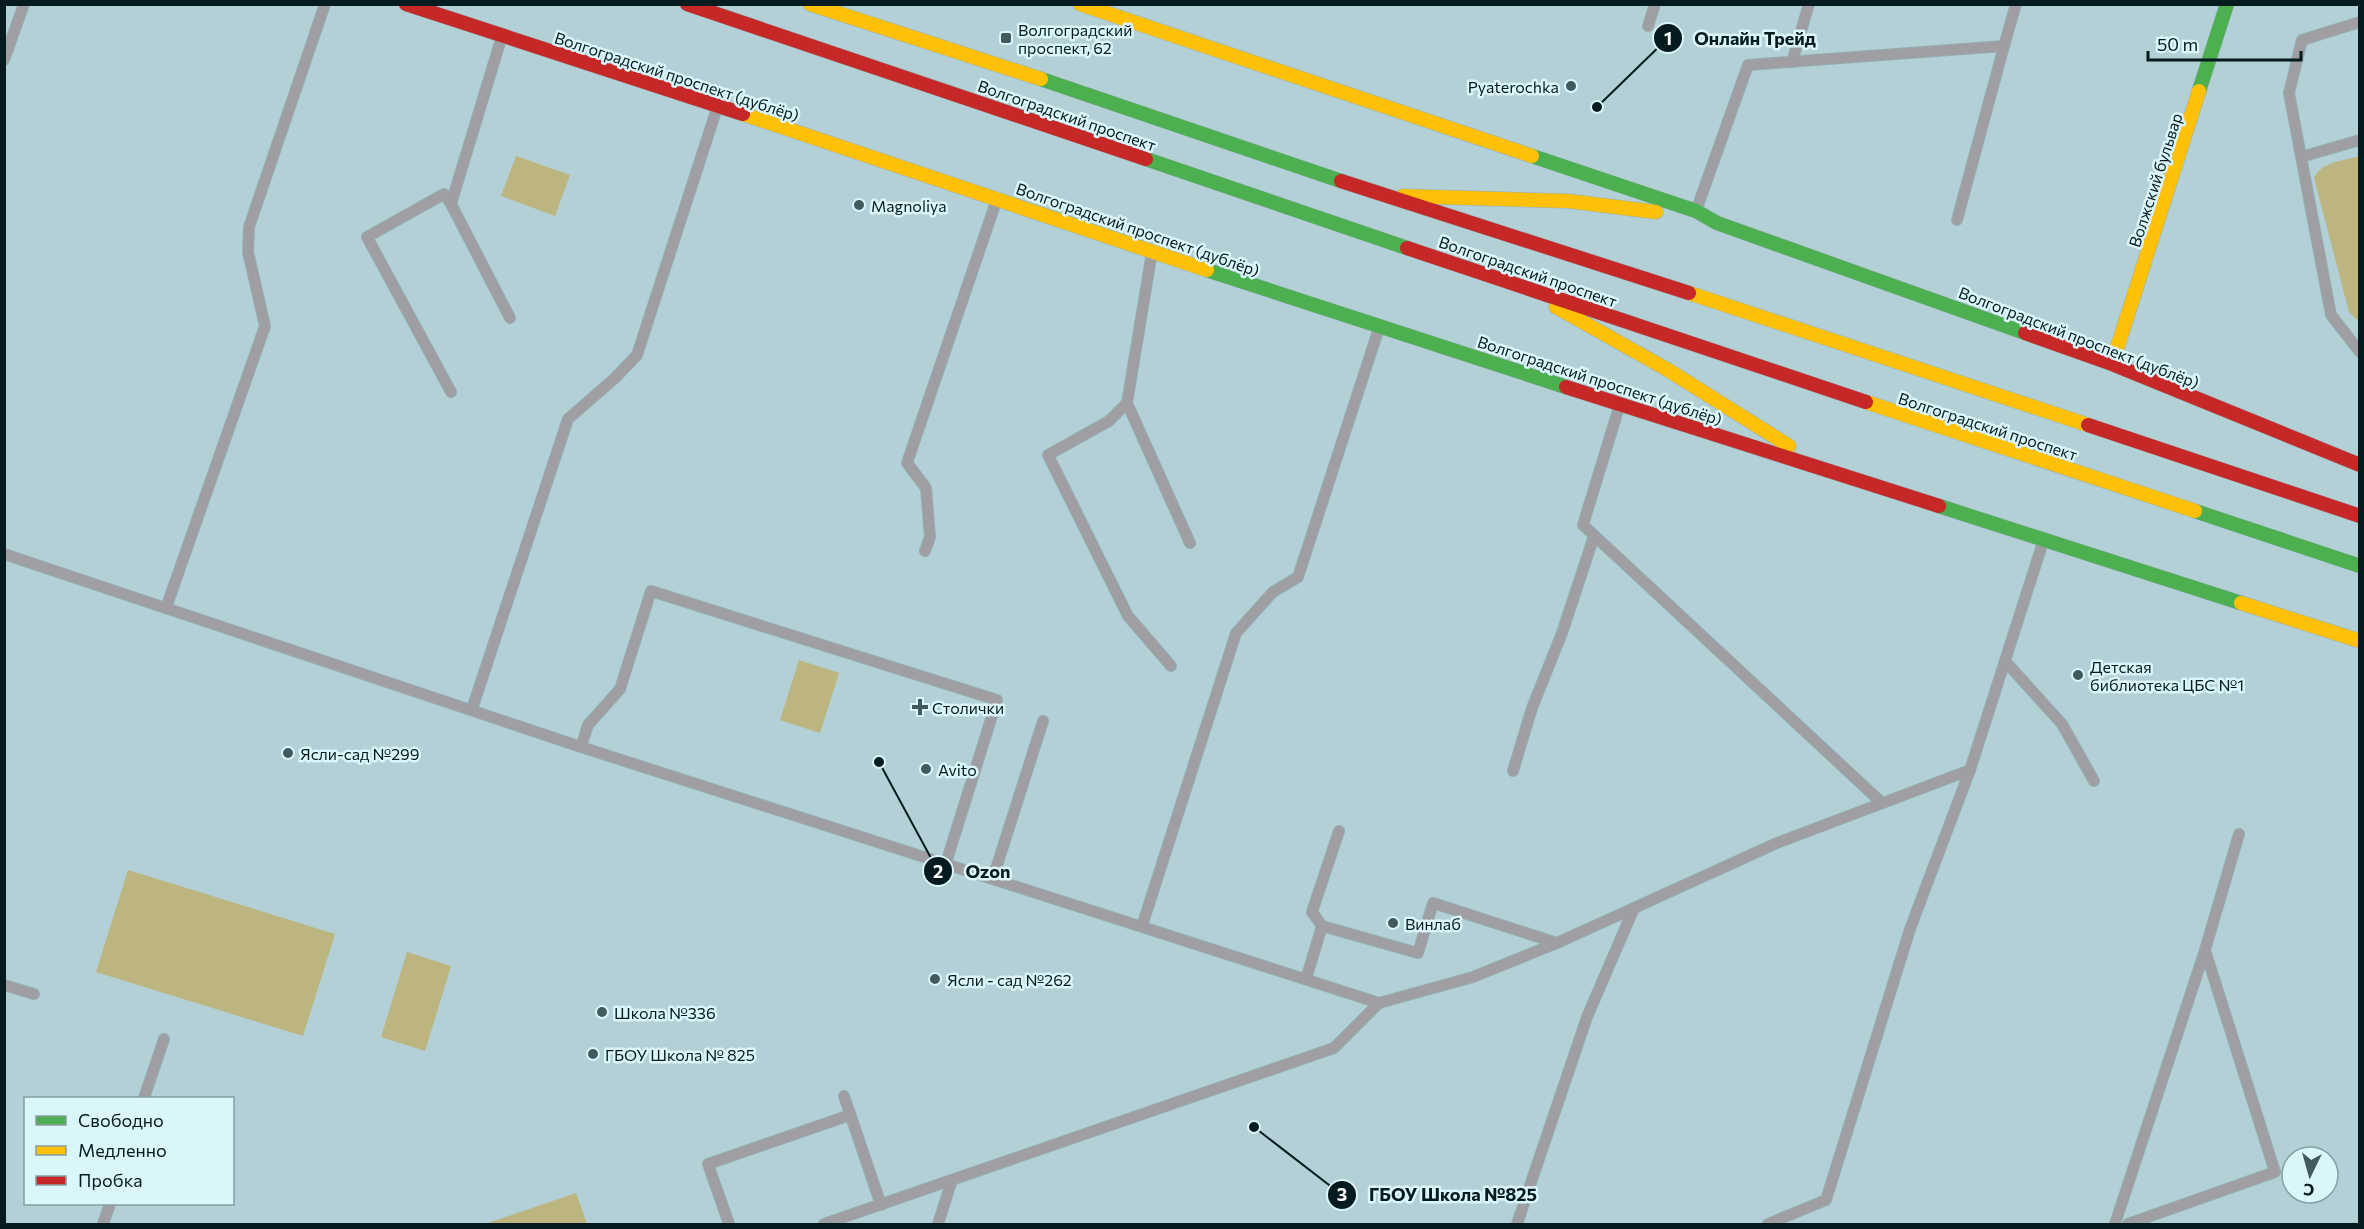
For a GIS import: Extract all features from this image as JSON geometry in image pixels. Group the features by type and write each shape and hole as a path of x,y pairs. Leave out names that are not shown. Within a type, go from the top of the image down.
{"main road":[{"name":"Волгоградский проспект (дублёр)","path":"406,4 1379,327 2360,640"},
{"name":"Волгоградский проспект","path":"687,4 2360,566"},
{"name":"Волгоградский проспект","path":"810,4 994,63 1384,196 1710,300 2360,516"},
{"name":"Волгоградский проспект (дублёр)","path":"1080,4 1696,211 1718,223 2112,364 2360,465"},
{"name":"Волжский бульвар","path":"2112,364 2227,4"},
{"name":"Волгоградский проспект (дублёр)","path":"1384,196 1568,201 1616,206 1718,223"},
{"name":"Волгоградский проспект (дублёр)","path":"1512,282 1668,370 1781,443 1861,481"}],"lane":[{"path":"4,60 24,4"},
{"path":"166,608 265,326 248,252 249,227 324,4"},
{"path":"1648,26 1655,4"},
{"path":"1792,62 1809,4"},
{"path":"1958,220 2016,4"},
{"path":"2360,22 2302,40 2289,93 2331,315 2360,352"},
{"path":"451,204 502,36"},
{"path":"1696,211 1748,65 2004,46"},
{"path":"472,709 568,419 615,378 637,355 718,106"},
{"path":"2301,157 2360,140"},
{"path":"451,392 367,237 444,194 510,318"},
{"path":"925,552 930,537 926,488 907,463 997,199"},
{"path":"1152,251 1127,403 1191,543"},
{"path":"1142,926 1236,633 1273,592 1298,577 1379,327"},
{"path":"1127,403 1108,421 1048,455 1128,616 1171,666"},
{"path":"1620,404 1583,525 1882,803"},
{"path":"2343,459 2360,450"},
{"path":"1513,771 1532,708 1562,633 1594,536"},
{"path":"1768,1224 1826,1200 1910,929 1970,770 2044,540"},
{"path":"4,554 581,747 1379,1002"},
{"path":"581,747 588,725 620,689 651,591 997,700 946,863"},
{"path":"2005,661 2062,724 2094,781"},
{"path":"993,879 1043,721"},
{"path":"824,1224 1334,1048 1379,1002 1473,977 1557,943 1777,843 1970,770"},
{"path":"1339,831 1312,912 1322,926 1418,953 1433,903 1557,943"},
{"path":"2115,1224 2205,950 2239,834"},
{"path":"1517,1224 1587,1017 1634,908"},
{"path":"1306,979 1322,926"},
{"path":"2128,1224 2275,1172 2205,950"},
{"path":"4,985 34,994"},
{"path":"144,1097 164,1039"},
{"path":"844,1096 881,1205"},
{"path":"729,1224 708,1164 850,1114"},
{"path":"938,1224 952,1180"},
{"path":"103,1224 109,1205"}],"shaded area":[{"path":"516,156 570,175 555,216 501,196"},
{"path":"2359,156 2360,321 2358,321 2349,312 2314,178 2322,168 2328,165"},
{"path":"799,660 839,673 820,733 780,720"},
{"path":"128,870 335,934 303,1036 96,972"},
{"path":"407,952 451,966 425,1051 381,1037"},
{"path":"576,1193 587,1224 485,1224"}],"traffic: fast":[{"path":"2199,91 2227,4"},
{"path":"1041,79 1341,181"},
{"path":"1532,156 1696,211 1717,223 2025,333"},
{"path":"1146,159 1407,248"},
{"path":"1207,270 1566,387"},
{"path":"1939,506 2241,603"},
{"path":"2195,511 2360,566"}],"traffic: slow":[{"path":"810,4 1041,79"},
{"path":"1080,4 1532,156"},
{"path":"2112,364 2199,91"},
{"path":"743,114 1207,270"},
{"path":"1403,196 1568,201 1656,212"},
{"path":"1689,293 2088,425"},
{"path":"1556,307 1668,370 1789,446"},
{"path":"1866,402 2195,511"},
{"path":"2241,603 2360,641"}],"traffic: jam":[{"path":"406,4 743,114"},
{"path":"687,4 1146,159"},
{"path":"1341,181 1689,293"},
{"path":"1407,248 1866,402"},
{"path":"2025,333 2112,364 2360,465"},
{"path":"1566,387 1939,506"},
{"path":"2088,425 2360,516"}],"place":[{"name":"Волгоградский проспект, 62","path":"1006,38"},
{"name":"Pyaterochka","path":"1571,86"},
{"name":"Онлайн Трейд","path":"1597,107"},
{"name":"Magnoliya","path":"859,205"},
{"name":"Детская библиотека ЦБС №1","path":"2078,675"},
{"name":"Столички","path":"920,707"},
{"name":"Ясли-сад №299","path":"288,753"},
{"name":"Ozon","path":"879,762"},
{"name":"Avito","path":"926,769"},
{"name":"Винлаб","path":"1393,923"},
{"name":"Ясли - сад №262","path":"935,979"},
{"name":"Школа №336","path":"602,1012"},
{"name":"ГБОУ Школа № 825","path":"593,1054"},
{"name":"ГБОУ Школа №825","path":"1254,1127"}]}
